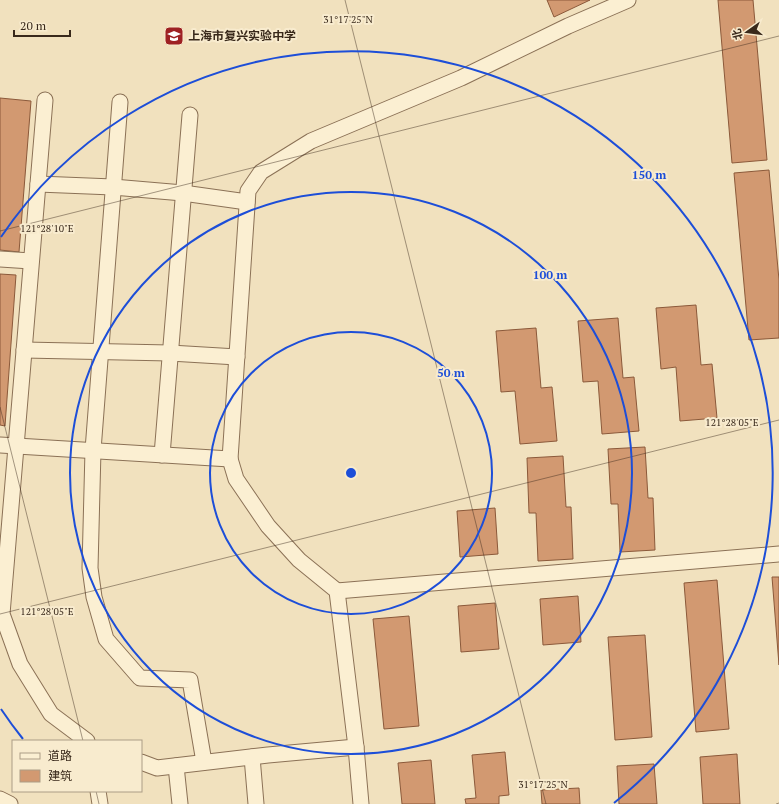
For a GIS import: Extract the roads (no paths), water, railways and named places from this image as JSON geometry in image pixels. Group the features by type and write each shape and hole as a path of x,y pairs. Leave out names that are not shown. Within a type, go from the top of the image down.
{"street":[{"path":"361,804 356,747 337,591 300,560 268,526 236,479 230,459 248,192 261,172 312,141 461,78 568,26 628,0"},
{"path":"45,100 1,614 20,664 51,714 86,740"},
{"path":"120,102 93,450 90,568 94,598 106,639 140,678 190,680 204,762"},
{"path":"162,454 190,115"},
{"path":"38,184 113,187 183,193 247,202"},
{"path":"0,259 31,261"},
{"path":"24,350 170,353 237,357"},
{"path":"0,445 230,459"},
{"path":"337,591 779,554"},
{"path":"142,762 156,768 252,756 356,747"},
{"path":"252,756 256,804"},
{"path":"176,766 180,804"},
{"path":"98,792 100,804"},
{"path":"0,799 10,804"}],"place":[{"name":"上海市复兴实验中学","path":"174,36"}]}
